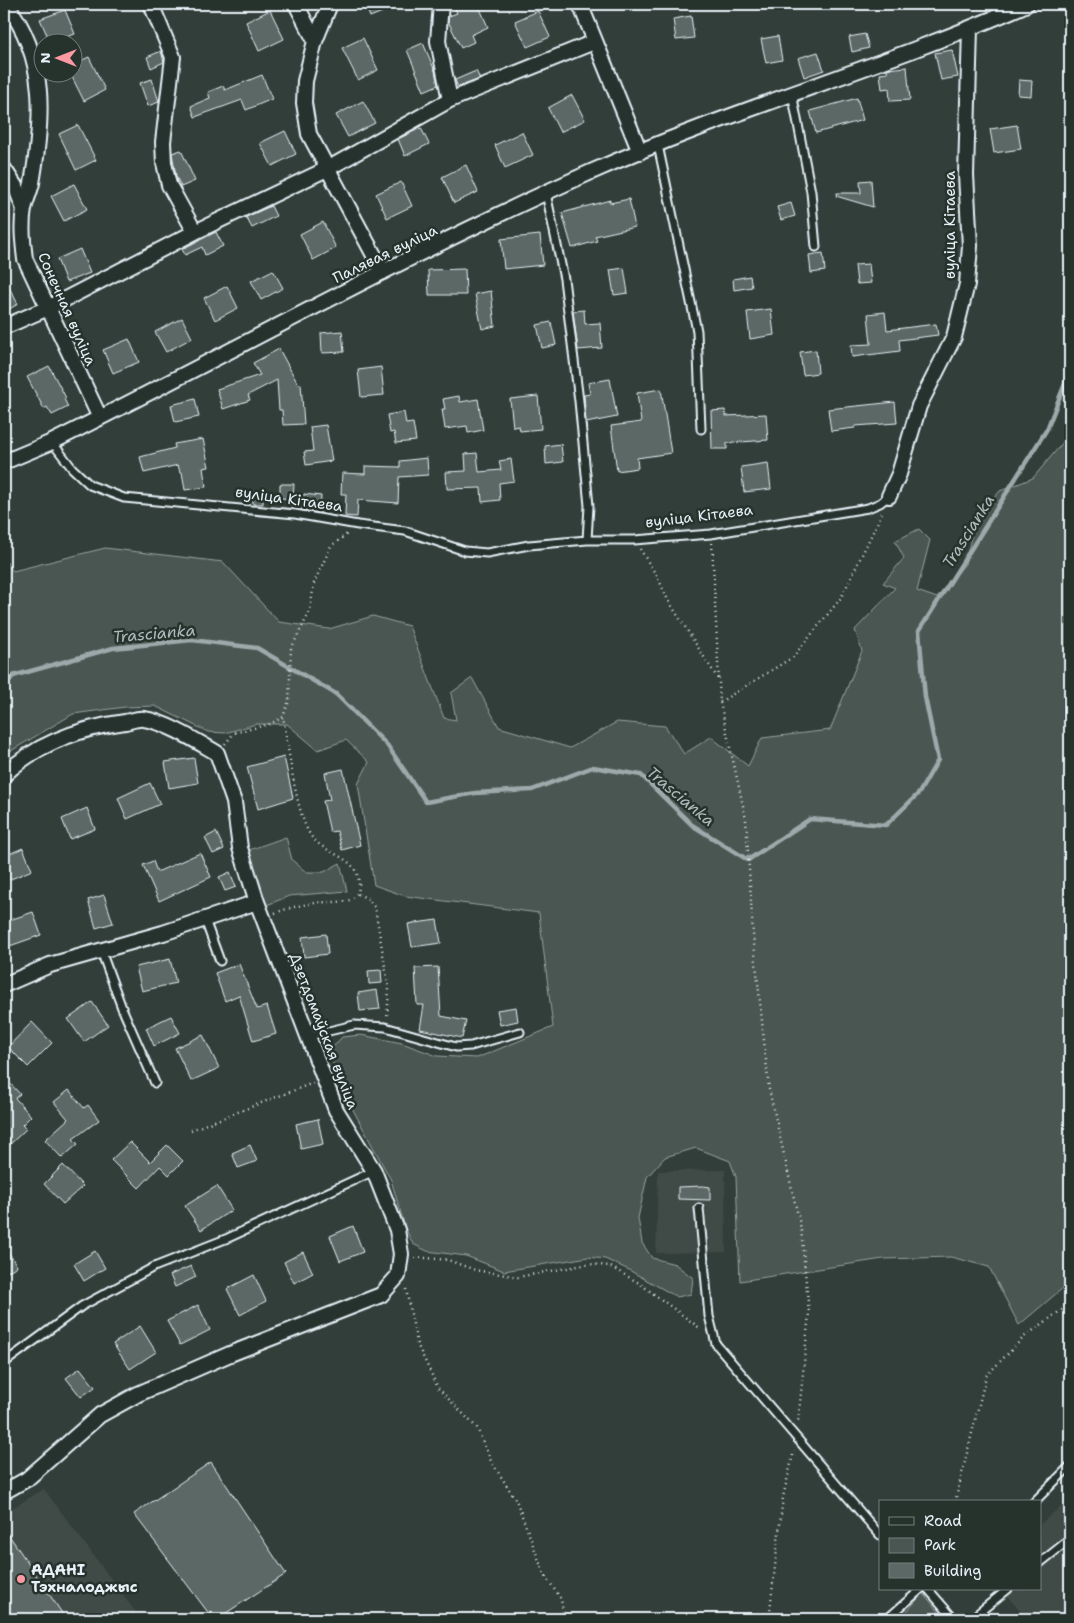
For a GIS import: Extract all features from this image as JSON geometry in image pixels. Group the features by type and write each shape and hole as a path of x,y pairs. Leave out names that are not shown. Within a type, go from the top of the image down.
{"street":[{"name":"Сонечная вуліца","path":"6,4 28,39 36,67 40,97 39,144 31,188 24,209 22,233 25,259 100,418"},
{"path":"151,4 173,57 162,142 164,163 169,185 195,232"},
{"path":"296,4 315,41"},
{"path":"330,4 315,41 305,82 304,103 309,134 329,168 383,272"},
{"path":"441,4 438,41 450,100"},
{"path":"580,4 640,152 792,93 970,28 1027,4"},
{"name":"вуліца Кітаева","path":"889,496 899,474 919,406 954,337 967,284 970,246 966,175 970,28"},
{"path":"4,327 48,308 195,232 329,168 450,100 594,42"},
{"name":"Палявая вуліца","path":"4,462 52,442 100,418 383,272 546,193 640,152"},
{"path":"4,169 24,209"},
{"path":"4,775 14,766 52,742 104,724 144,719 185,734 217,753"},
{"name":"Дзетдомаўская вуліца","path":"217,753 234,802 240,848 256,902 336,1110 374,1171 390,1206 401,1254 398,1276"},
{"path":"4,985 50,965 205,920 256,902"},
{"path":"4,1492 27,1479 100,1415 138,1394 230,1354 381,1295 398,1276"}],"lane":[{"path":"792,93 811,192 816,247"},
{"path":"658,145 697,331 701,429"},
{"path":"546,193 564,279 573,354 590,506 587,540"},
{"name":"вуліца Кітаева","path":"52,442 72,468 90,485 124,498 295,514 358,526 405,531 465,551 487,553 529,545 587,540 634,540 711,534 868,508 880,503 889,496"},
{"path":"205,920 220,961"},
{"path":"101,951 122,1008 156,1083"},
{"path":"308,1036 354,1025 385,1027 456,1047 471,1046 520,1032"},
{"path":"4,1363 82,1306 154,1267 228,1238 374,1171"},
{"path":"698,1208 709,1316 716,1344 879,1534"},
{"path":"1036,1500 1070,1466"},
{"path":"1042,1561 1070,1539"},
{"path":"887,1619 920,1590"},
{"path":"929,1590 954,1619"},
{"path":"971,1619 1007,1590"}],"path":[{"path":"720,702 793,657 841,598 889,496"},
{"path":"263,918 290,908 351,900 357,894 358,874 349,862 322,846 311,836 303,817 283,716 289,701 291,650 310,611 314,583 331,546 358,526"},
{"path":"711,534 720,702 746,819 753,934 769,1089 802,1229 810,1313 797,1440 783,1497 769,1619"},
{"path":"634,540 658,578 668,600 719,680"},
{"path":"217,753 234,733 270,724 283,716"},
{"path":"357,894 368,899 375,908 389,989 385,1027"},
{"path":"191,1130 324,1079"},
{"path":"401,1254 448,1260 482,1272 518,1277 589,1264 609,1266 639,1283 698,1326 716,1344"},
{"path":"398,1276 408,1292 417,1344 438,1388 477,1428 491,1461 516,1500 544,1574 561,1599 564,1619"},
{"path":"955,1500 986,1376 1024,1337 1070,1304"}],"shaded area":[{"path":"725,1170 726,1252 656,1253 658,1171"},
{"path":"44,1489 141,1619 4,1619 4,1513"},
{"path":"1070,1499 1070,1619 1027,1619 1002,1590 1042,1590 1042,1522"}],"green space":[{"path":"1070,434 1070,1282 1019,1325 989,1267 951,1257 883,1259 740,1281 736,1177 730,1161 696,1148 665,1157 647,1177 638,1218 642,1243 652,1258 675,1264 693,1278 691,1294 677,1297 605,1259 588,1257 504,1271 466,1256 427,1251 413,1244 406,1230 391,1180 338,1082 332,1060 333,1047 342,1037 361,1035 402,1043 437,1056 477,1058 553,1027 539,913 405,896 374,885 358,784 369,762 346,740 318,750 287,724 256,724 225,733 208,732 155,706 125,707 73,714 4,755 4,559 13,571 105,548 223,562 279,622 329,629 373,616 409,626 444,718 456,720 451,693 472,678 499,727 570,748 617,722 665,726 684,754 711,737 748,766 762,738 830,730 862,651 855,630 895,588 883,583 904,558 895,541 919,529 930,540 917,591 937,598 965,564 975,520 1000,491 1033,478"},
{"path":"286,837 292,860 306,872 324,872 340,863 347,891 289,896 267,905 260,890 249,850"},
{"path":"923,1593 945,1619 900,1619"}],"building":[{"path":"365,4 402,4 370,17"},
{"path":"453,4 478,4 488,27 471,35 474,42 461,48 448,21 449,16 457,13"},
{"path":"65,10 74,32 46,32 40,19"},
{"path":"270,10 284,39 259,51 246,22"},
{"path":"538,11 550,37 527,47 515,21"},
{"path":"691,16 694,38 676,40 673,19"},
{"path":"865,34 869,48 852,52 849,37"},
{"path":"778,36 782,60 766,63 761,39"},
{"path":"363,38 378,70 358,80 342,48"},
{"path":"423,43 435,71 438,85 424,91 407,50"},
{"path":"952,50 958,77 941,80 935,53"},
{"path":"161,51 164,62 151,68 147,57"},
{"path":"818,52 824,70 804,77 798,58"},
{"path":"89,57 105,90 84,101 74,82 82,82 82,60"},
{"path":"907,67 910,100 890,101 889,88 882,89 880,74 887,73 887,69"},
{"path":"476,71 480,79 458,87 455,80"},
{"path":"262,75 272,99 246,110 242,100 195,117 191,106 210,98 208,92 223,86 225,90"},
{"path":"152,79 159,102 148,106 140,83"},
{"path":"1019,80 1032,81 1031,96 1018,95"},
{"path":"572,95 585,120 560,132 548,108"},
{"path":"857,98 863,120 816,133 810,111"},
{"path":"363,101 375,123 348,137 336,115"},
{"path":"78,125 96,160 76,170 59,134"},
{"path":"1017,125 1021,149 994,153 990,129"},
{"path":"421,128 429,144 405,156 398,139"},
{"path":"285,131 296,154 272,166 260,143"},
{"path":"522,132 533,155 505,168 495,145"},
{"path":"181,150 195,181 181,187 176,176 172,153"},
{"path":"466,165 478,192 454,203 442,177"},
{"path":"871,180 873,207 836,196 837,193 861,193 860,181"},
{"path":"401,182 412,206 387,218 376,194"},
{"path":"74,184 87,209 64,221 51,196"},
{"path":"629,199 635,227 595,236 597,241 572,248 562,213 610,200 610,203"},
{"path":"791,203 795,216 781,220 777,207"},
{"path":"271,206 276,216 252,228 246,217"},
{"path":"323,222 336,248 313,260 300,234"},
{"path":"216,232 223,246 205,255 202,247 185,255 182,249"},
{"path":"540,235 543,265 504,269 501,239"},
{"path":"80,249 90,273 66,282 57,259"},
{"path":"823,253 825,271 811,273 809,255"},
{"path":"869,264 871,283 857,284 855,265"},
{"path":"624,268 628,293 614,295 610,270"},
{"path":"465,269 466,295 429,295 428,270"},
{"path":"273,270 283,288 261,300 251,281"},
{"path":"750,276 752,287 734,290 733,279"},
{"path":"4,278 18,304 4,312"},
{"path":"227,286 238,308 215,320 204,298"},
{"path":"491,291 495,326 482,329 475,294"},
{"path":"771,309 774,335 750,339 747,312"},
{"path":"584,310 585,324 600,323 602,348 578,350 573,311"},
{"path":"885,312 887,330 936,324 938,335 899,340 900,351 852,357 851,345 871,344 868,314"},
{"path":"182,318 192,338 166,352 155,332"},
{"path":"551,322 556,345 542,348 537,325"},
{"path":"342,331 344,352 322,353 321,333"},
{"path":"129,339 139,362 113,373 103,350"},
{"path":"279,349 298,384 301,384 304,424 283,425 282,410 279,410 277,380 248,395 250,400 223,409 217,389 260,375 253,363"},
{"path":"816,350 818,373 803,375 800,352"},
{"path":"49,366 66,398 64,399 68,407 52,415 47,407 44,409 27,377"},
{"path":"381,367 384,395 361,397 358,370"},
{"path":"610,379 617,417 586,423 584,395 590,394 588,383"},
{"path":"661,389 671,453 637,458 638,468 617,471 611,426 641,422 637,393"},
{"path":"459,396 460,402 478,399 483,430 468,433 467,426 445,429 442,409 445,409 443,399"},
{"path":"538,396 541,429 520,431 519,426 513,427 510,399"},
{"path":"195,399 199,417 175,422 171,405"},
{"path":"895,402 897,423 855,426 855,428 831,431 828,409"},
{"path":"725,410 726,416 766,414 768,440 727,443 727,449 712,449 711,411"},
{"path":"404,412 406,424 413,423 416,441 396,443 394,432 390,433 387,415"},
{"path":"326,425 332,461 306,465 304,452 313,451 310,427"},
{"path":"203,439 209,467 203,468 206,487 185,490 182,472 180,472 178,465 144,473 140,457 175,448 174,444"},
{"path":"561,444 563,462 546,464 545,446"},
{"path":"477,453 479,472 501,470 499,461 511,459 514,481 499,483 500,500 482,502 481,488 447,489 446,472 466,471 465,454"},
{"path":"427,458 428,475 399,477 398,503 358,500 357,517 345,516 346,494 341,494 342,473 365,474 365,466 400,467 400,461"},
{"path":"768,463 771,489 744,492 741,467"},
{"path":"280,484 294,484 293,499 280,498"},
{"path":"252,492 263,492 263,504 253,504"},
{"path":"304,494 321,496 320,513 302,510"},
{"path":"284,757 293,798 258,809 247,767"},
{"path":"194,758 198,783 169,788 165,762"},
{"path":"343,769 360,845 342,850 337,831 330,832 323,801 330,800 325,773"},
{"path":"150,783 160,804 127,819 118,798"},
{"path":"87,808 95,829 70,839 62,819"},
{"path":"216,832 224,849 213,854 205,838"},
{"path":"23,848 32,870 4,882 4,856"},
{"path":"200,853 211,877 159,901 143,865 153,861 157,872"},
{"path":"230,872 236,887 225,891 219,877"},
{"path":"104,895 113,923 96,928 88,900"},
{"path":"33,912 41,935 4,948 4,922"},
{"path":"437,920 441,943 412,947 408,924"},
{"path":"326,934 328,954 304,957 302,937"},
{"path":"170,959 176,983 142,991 136,967"},
{"path":"239,964 257,1009 267,1006 276,1034 253,1041 239,995 225,1001 215,973"},
{"path":"438,967 441,1016 466,1021 462,1038 420,1029 424,1005 417,1005 415,968"},
{"path":"381,970 382,983 369,984 368,971"},
{"path":"377,990 380,1009 360,1011 358,993"},
{"path":"92,1002 108,1025 84,1042 68,1019"},
{"path":"516,1007 518,1021 500,1025 497,1010"},
{"path":"171,1016 180,1033 154,1046 146,1028"},
{"path":"32,1022 52,1043 28,1067 8,1047"},
{"path":"203,1035 219,1068 191,1081 175,1048"},
{"path":"4,1077 20,1094 15,1098 31,1116 22,1125 26,1129 4,1150"},
{"path":"69,1090 84,1108 88,1105 99,1120 73,1139 78,1144 62,1158 45,1140 68,1119 54,1102"},
{"path":"318,1119 323,1144 301,1149 296,1124"},
{"path":"130,1142 150,1162 167,1145 183,1161 169,1175 160,1166 139,1188 111,1160"},
{"path":"250,1145 257,1161 238,1168 232,1153"},
{"path":"63,1165 83,1186 63,1204 44,1184"},
{"path":"217,1186 232,1210 201,1230 185,1206"},
{"path":"678,1187 710,1187 710,1200 678,1199"},
{"path":"353,1226 363,1252 340,1261 330,1236"},
{"path":"4,1245 17,1266 4,1274"},
{"path":"95,1251 105,1268 84,1281 74,1264"},
{"path":"303,1252 313,1273 294,1283 284,1262"},
{"path":"191,1266 196,1277 175,1287 170,1275"},
{"path":"254,1275 266,1301 240,1315 227,1289"},
{"path":"198,1305 210,1330 180,1345 167,1321"},
{"path":"140,1326 156,1352 130,1369 113,1344"},
{"path":"80,1368 95,1387 81,1397 66,1378"},
{"path":"211,1462 286,1574 217,1619 213,1619 134,1514"},
{"name":"АДАНІ Тэхналоджыс","path":"4,1528 66,1619 4,1619"}],"waterway":[{"name":"Trascianka","path":"4,687 13,676 113,648 192,640 257,648 336,694 387,745 426,802 475,793 532,790 593,767 641,775 692,825 748,860 810,819 886,825 919,793 938,760 925,697 919,631 1047,429 1070,371"}],"place":[{"name":"АДАНІ Тэхналоджыс","path":"21,1579"}]}
